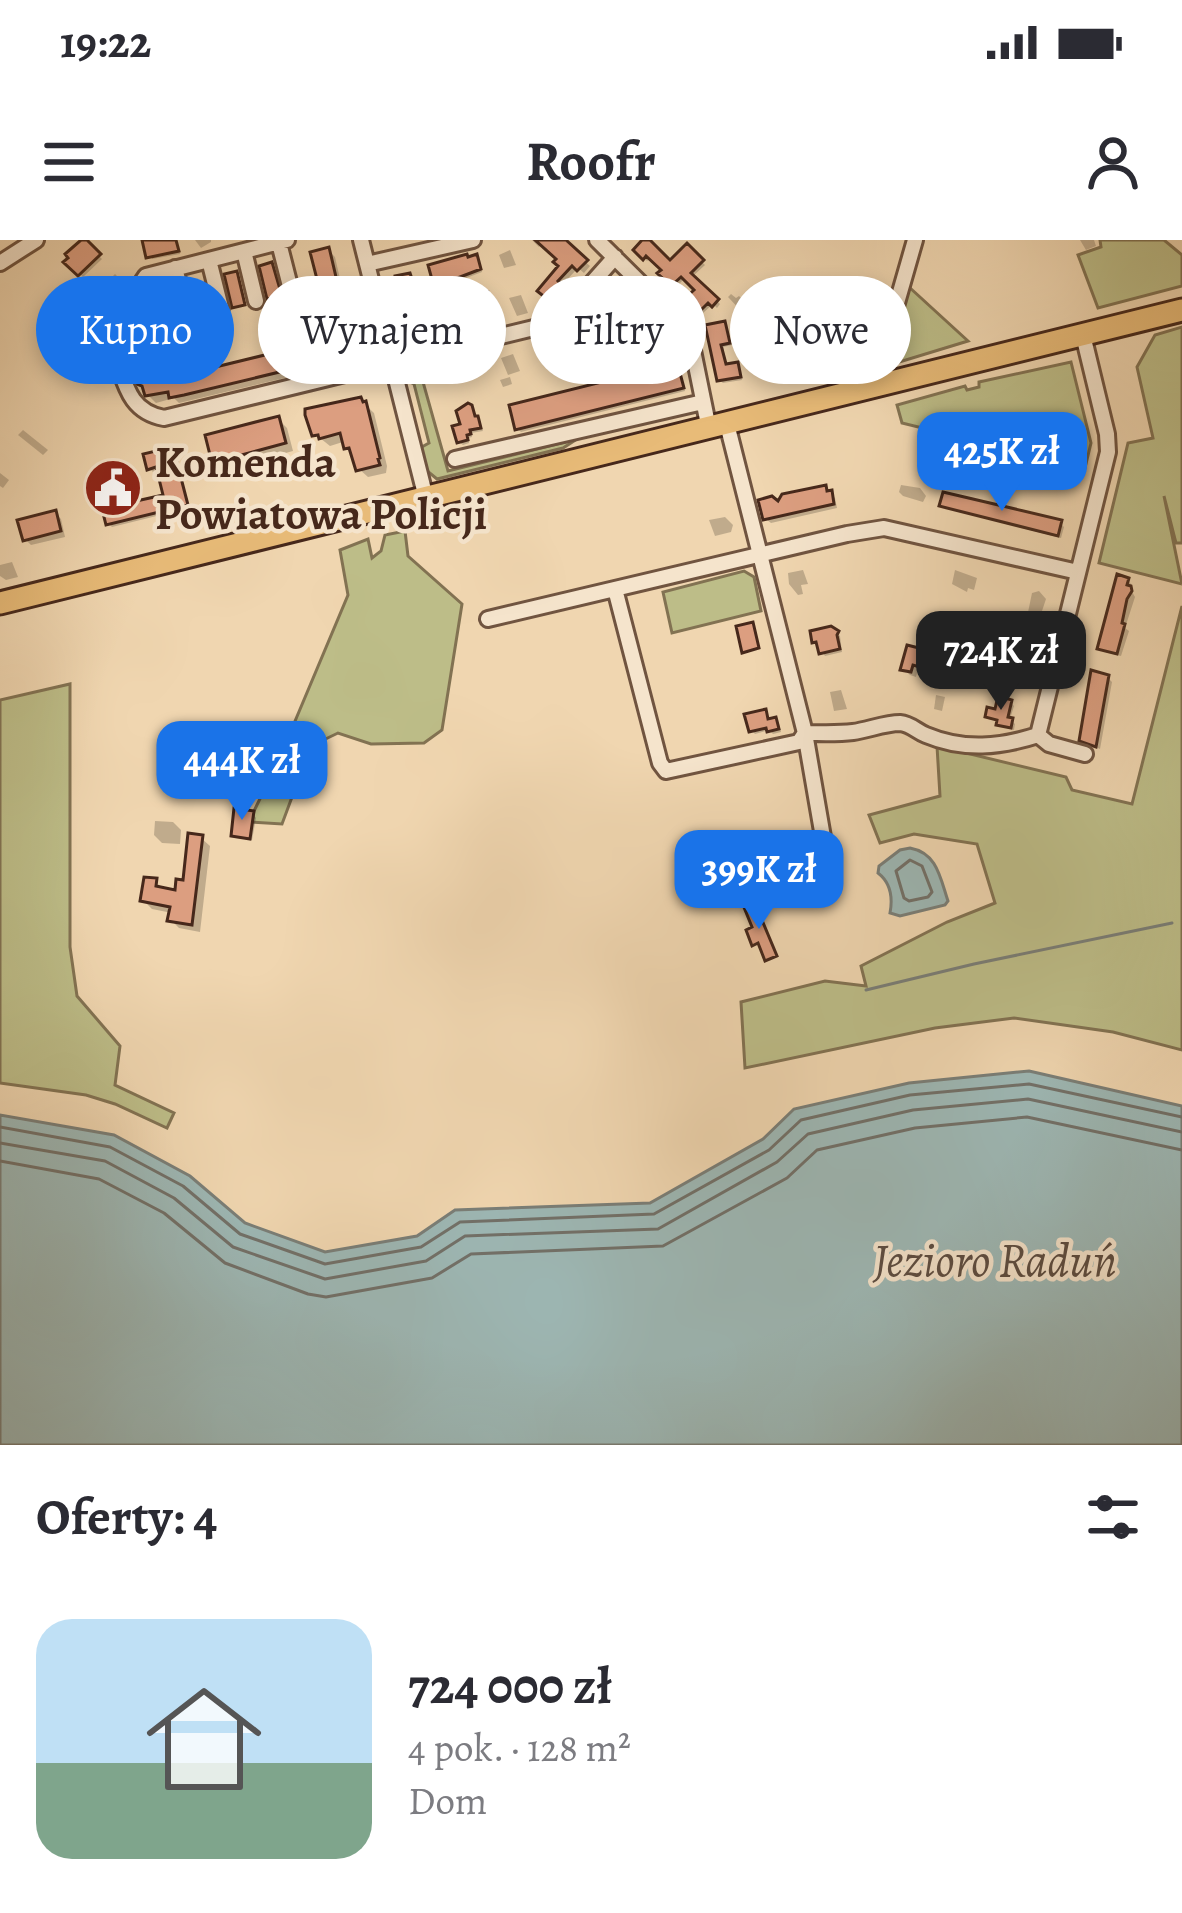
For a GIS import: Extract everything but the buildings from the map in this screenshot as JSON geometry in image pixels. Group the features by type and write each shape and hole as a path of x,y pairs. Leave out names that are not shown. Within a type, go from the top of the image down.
{"main road":[{"path":"0,603 1182,310"}],"street":[{"path":"0,263 37,240"},
{"path":"361,240 370,276"},
{"path":"367,264 473,240"},
{"path":"597,240 688,331 703,402 718,426 761,554 805,734 828,866 820,890"},
{"path":"879,386 876,376 915,240"},
{"path":"146,276 283,241 289,276"},
{"path":"244,251 256,301"},
{"path":"506,334 554,321 615,257"},
{"path":"209,260 213,276"},
{"path":"175,268 177,276"},
{"path":"1038,735 1108,452 1083,335"},
{"path":"124,384 145,411 164,418 309,384"},
{"path":"395,384 426,498"},
{"path":"455,459 703,402"},
{"path":"488,619 884,528 1078,572"},
{"path":"615,589 659,763 666,771 799,742 805,734"},
{"path":"805,734 847,733 895,723 982,746 1006,746 1038,735"},
{"path":"1038,735 1049,744 1085,754"}],"green space":[{"path":"1100,240 1164,240 1182,255 1182,286 1098,308 1078,255 1101,247"},
{"path":"911,289 968,341 911,358"},
{"path":"1182,327 1182,543 1176,543 1164,496 1182,584 1099,563 1128,443 1153,438 1137,367 1155,335"},
{"path":"1071,362 1091,443 1085,468 902,423 897,405"},
{"path":"414,384 424,384 448,471 577,439 563,448 437,479 426,470 420,448 429,443"},
{"path":"405,531 408,556 462,604 442,730 424,743 371,744 338,733 311,746 282,824 252,822 348,595 340,550 368,539 372,558 381,551 385,535"},
{"path":"744,571 754,577 761,611 672,633 663,592"},
{"path":"1182,606 1182,1050 1113,1032 1014,1018 935,1028 745,1068 741,1002 825,981 866,986 861,966 995,903 977,844 914,834 880,843 869,815 940,796 937,746 1066,777 1072,790 1132,804"},
{"path":"70,684 70,947 77,996 120,1046 115,1085 174,1113 167,1128 86,1095 0,1083 0,700"}],"water":[{"path":"910,848 932,861 948,901 900,916 890,913 890,891 878,873 879,866"},
{"name":"Jezioro Raduń","path":"1029,1071 1182,1106 1182,1445 0,1445 0,1115 114,1135 190,1176 245,1223 325,1252 417,1236 455,1210 650,1203 763,1139 794,1109 909,1083"}],"waterway":[{"path":"866,990 1172,923"}],"place":[{"name":"Komenda Powiatowa Policji","path":"113,488"}]}
